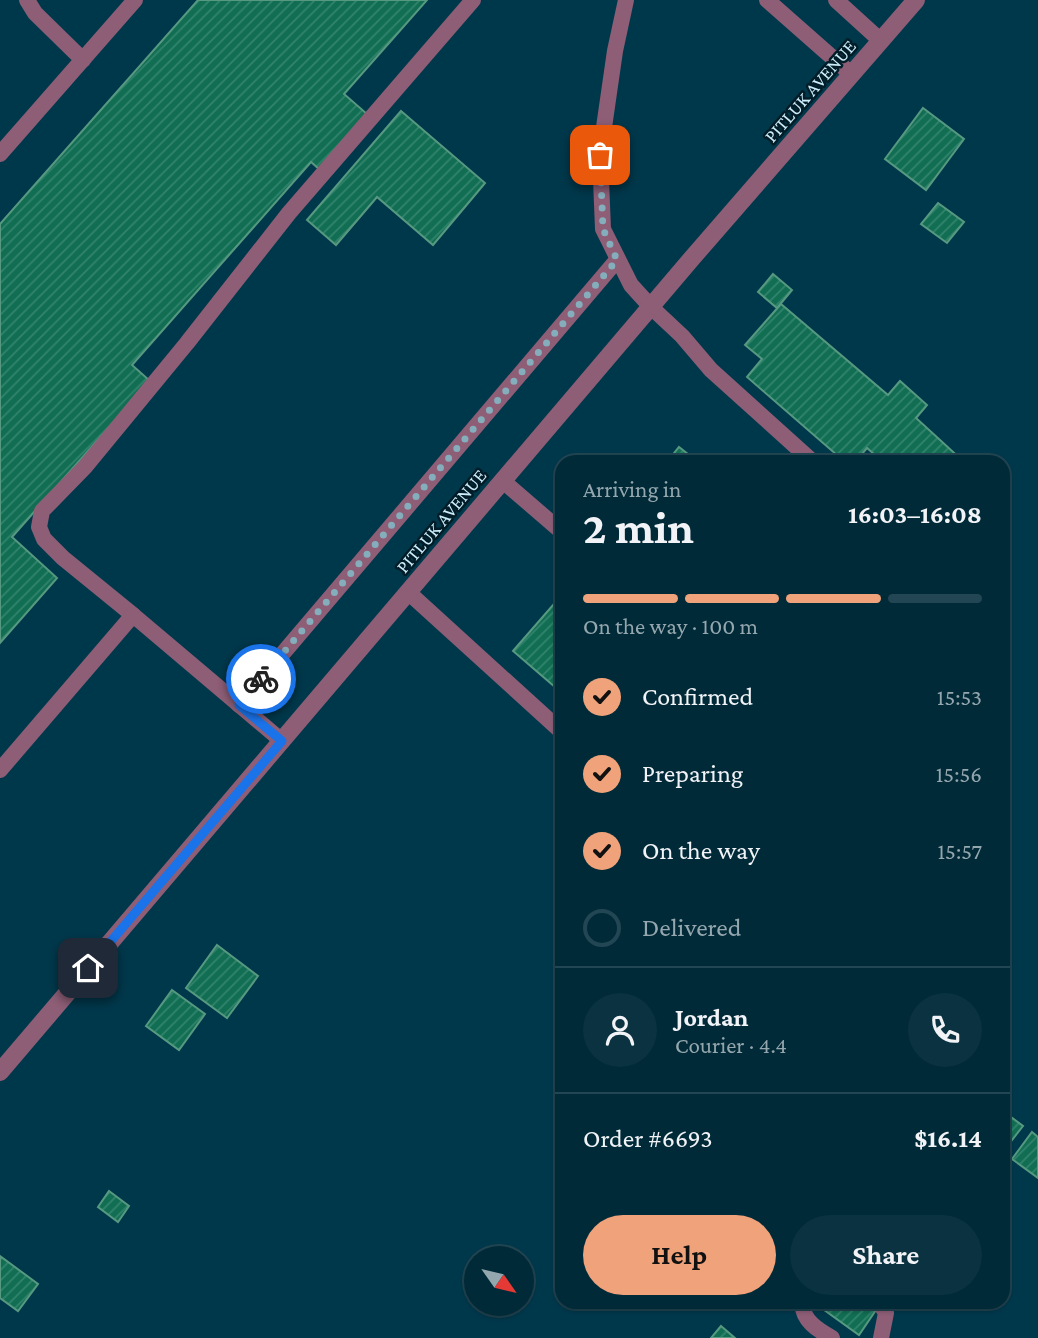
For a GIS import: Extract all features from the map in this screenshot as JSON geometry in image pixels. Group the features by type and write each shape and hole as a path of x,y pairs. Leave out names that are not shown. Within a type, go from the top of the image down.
{"street":[{"name":"PITLUK AVENUE","path":"0,1072 916,0"}],"lane":[{"path":"27,0 34,13 83,60"},
{"path":"0,154 135,0"},
{"path":"282,741 63,558 44,539 39,527 42,511 85,467 187,344 289,213 473,0"},
{"path":"626,0 615,51 600,155 603,229 631,285 682,336 710,370 805,455"},
{"path":"767,0 852,74"},
{"path":"836,0 881,41"},
{"path":"239,705 617,260"},
{"path":"503,481 555,526"},
{"path":"408,592 555,726"},
{"path":"0,770 133,615"},
{"path":"802,1309 808,1321 832,1338"},
{"path":"881,1338 886,1313 883,1309"}],"building":[{"path":"198,0 427,0 344,94 367,114 319,169 311,162 132,365 150,381 12,537 57,578 0,643 0,224"},
{"path":"923,108 964,139 926,190 885,159"},
{"path":"401,111 485,183 433,245 377,197 336,245 307,220"},
{"path":"938,203 964,222 947,243 921,224"},
{"path":"773,274 792,290 777,308 758,292"},
{"path":"781,304 888,395 900,381 927,405 916,418 956,455 875,455 867,448 861,455 837,455 747,377 762,359 745,345"},
{"path":"679,447 689,455 673,455"},
{"path":"554,604 555,605 555,687 513,651"},
{"path":"217,945 258,976 227,1018 186,988"},
{"path":"172,990 205,1014 179,1050 146,1026"},
{"path":"1010,1116 1023,1126 1010,1143"},
{"path":"1032,1132 1038,1137 1038,1178 1012,1159"},
{"path":"109,1191 129,1206 118,1222 98,1207"},
{"path":"0,1256 38,1284 18,1311 0,1298"},
{"path":"823,1309 877,1309 859,1335"},
{"path":"721,1326 735,1338 711,1338"}],"way so far":[{"path":"261,679 617,260 603,229 600,155"}],"route":[{"path":"88,968 282,741 239,705 261,679"}]}
